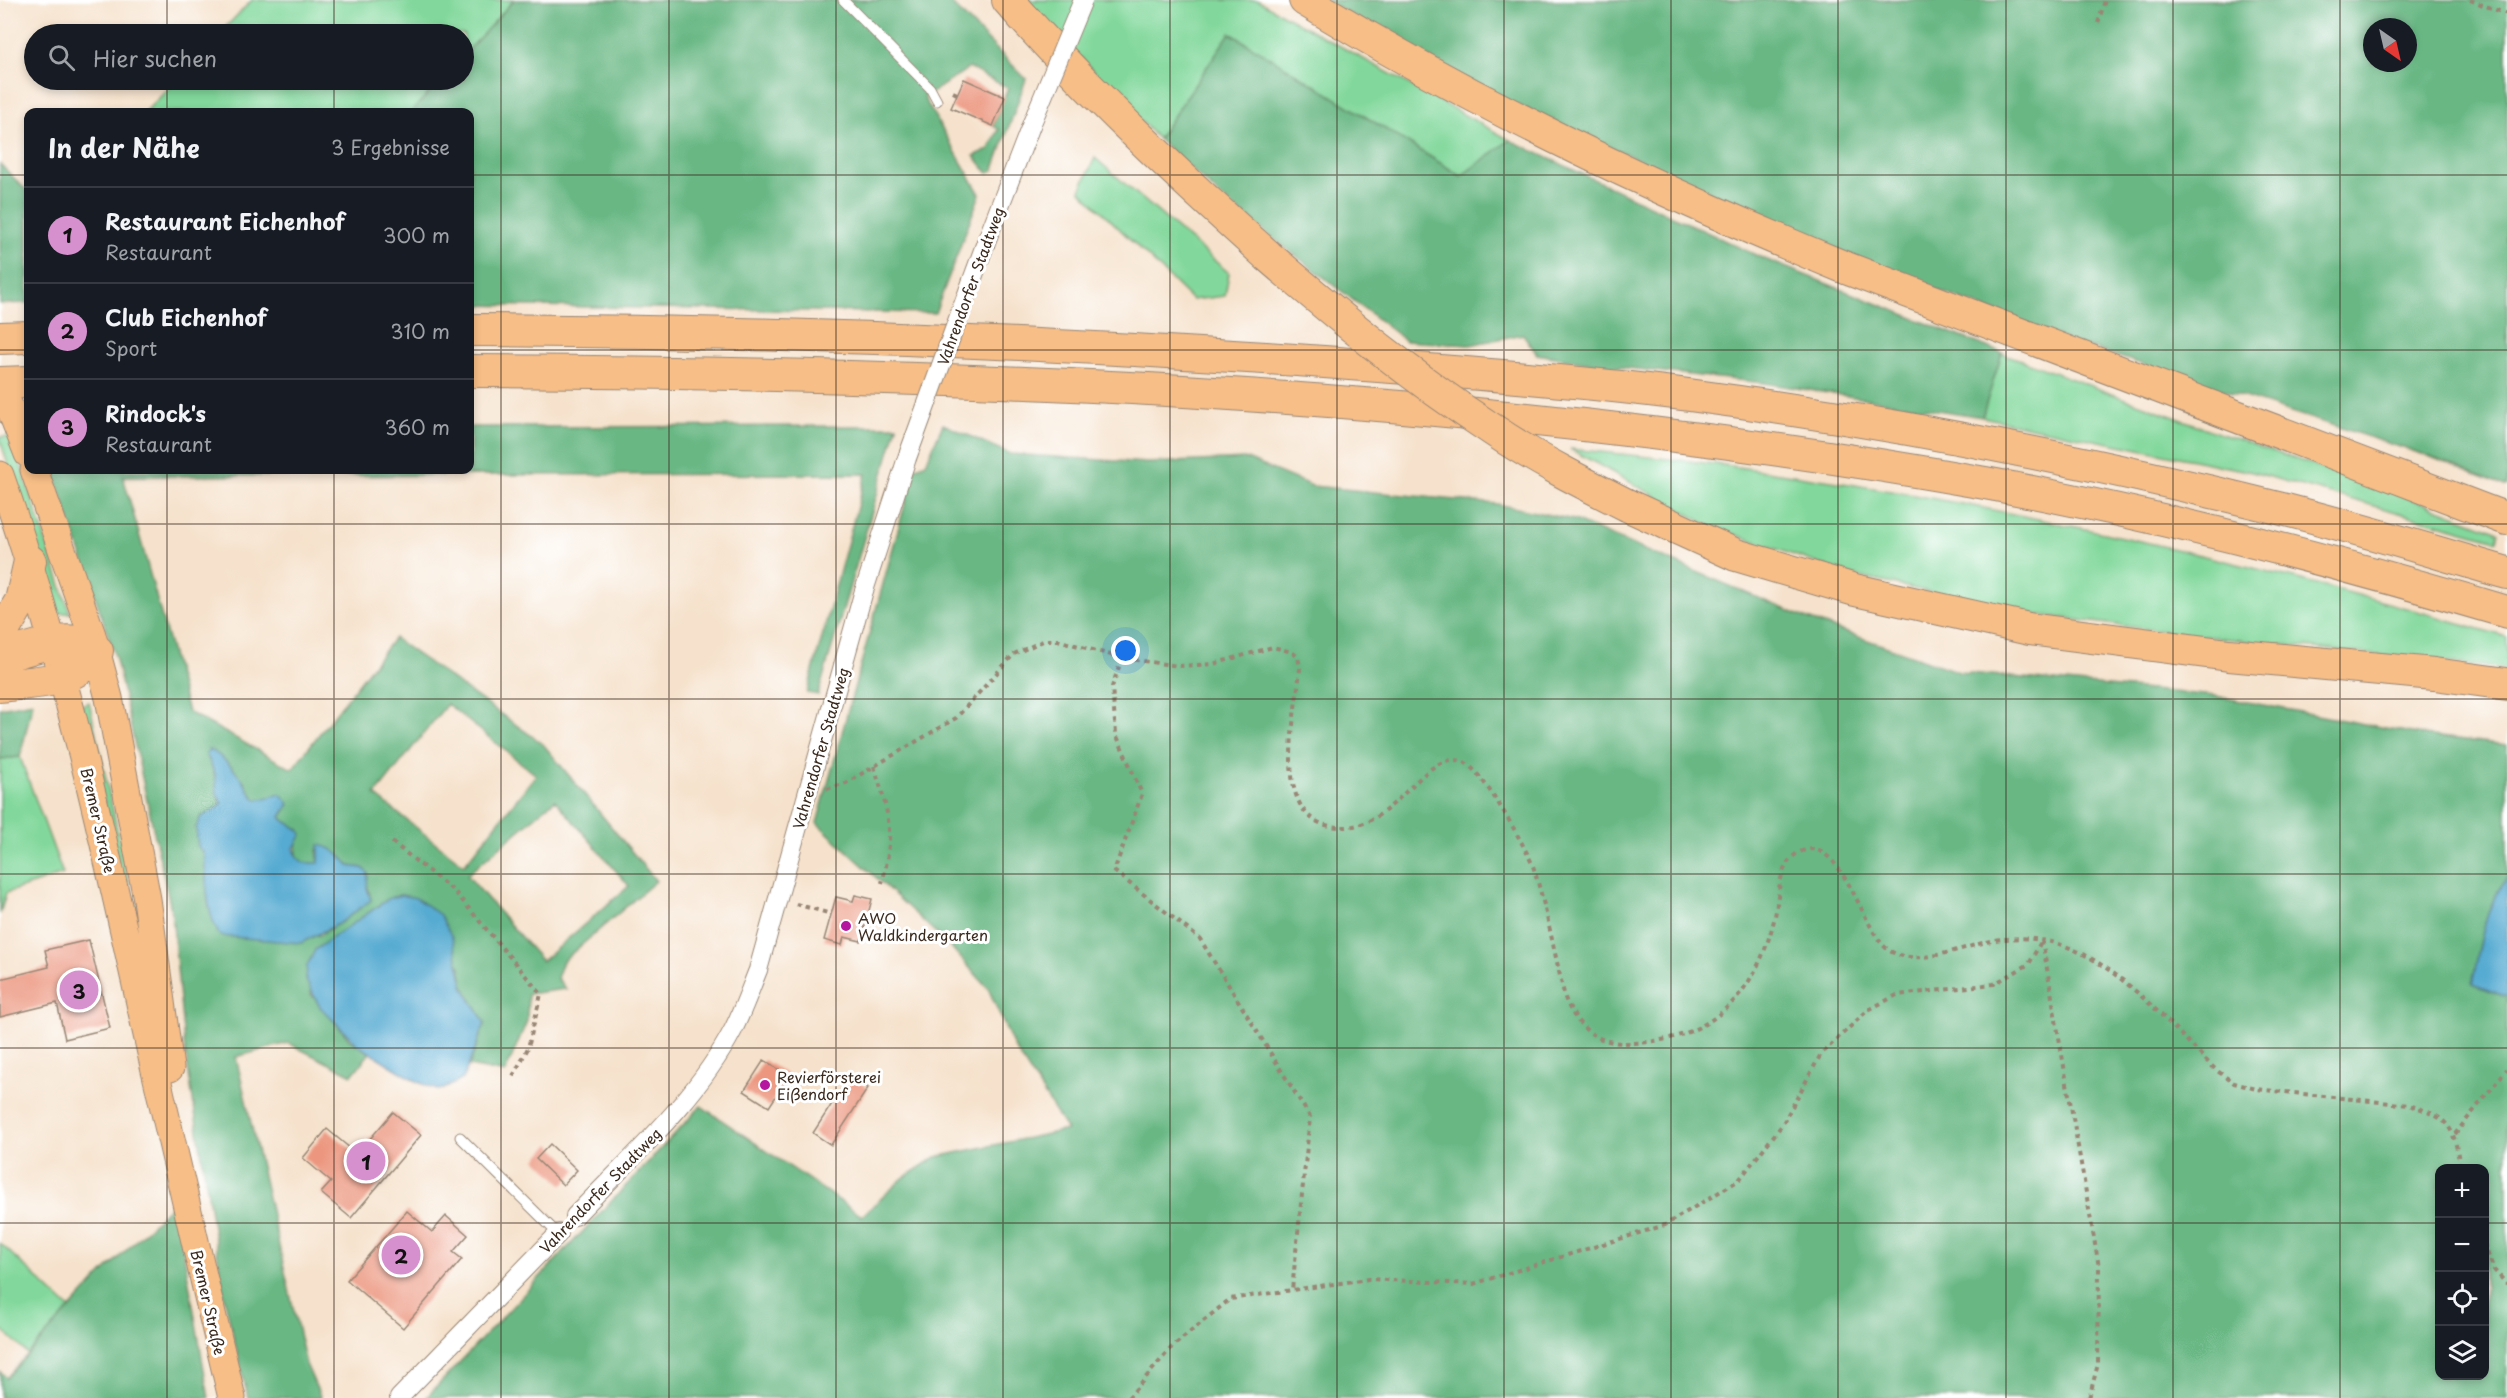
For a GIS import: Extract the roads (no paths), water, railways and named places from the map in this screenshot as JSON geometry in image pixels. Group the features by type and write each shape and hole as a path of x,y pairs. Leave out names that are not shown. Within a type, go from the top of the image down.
{"highway":[{"path":"1008,0 1038,35 1173,171 1268,256 1389,357 1452,403 1533,454 1629,506 1736,555 1855,590 2029,629 2229,655 2434,674 2507,684"},
{"path":"1305,0 1543,131 1743,226 1846,268 2507,519"},
{"path":"474,330 811,336 1135,348 1502,376 1687,395 1980,444 2190,487 2283,509 2507,573"},
{"path":"0,338 24,337"},
{"path":"474,370 783,374 1126,387 1380,404 1525,418 1717,441 1989,484 2178,523 2372,572 2507,612"},
{"path":"0,383 24,382"},
{"path":"0,636 21,601 30,561"},
{"path":"0,657 54,643 76,641 96,651 80,670 64,677 0,687"}],"main road":[{"path":"0,383 24,443"},
{"name":"Bremer Straße","path":"35,474 96,651 126,779 147,899 169,1054 178,1171"},
{"name":"Bremer Straße","path":"0,475 30,561 64,677 232,1398"}],"street":[{"name":"Vahrendorfer Stadtweg","path":"575,1216 697,1084 732,1031 758,970 863,594 907,458 986,242 1083,0"},
{"name":"Vahrendorfer Stadtweg","path":"399,1398 559,1233"}],"lane":[{"path":"843,0 930,88 937,101"},
{"path":"460,1137 559,1233"},
{"name":"Vahrendorfer Stadtweg","path":"559,1233 575,1216"}],"water":[{"path":"209,749 234,769 251,795 257,800 281,794 289,804 281,817 302,834 294,848 297,857 304,863 319,863 319,845 332,849 349,866 363,868 368,873 367,888 371,900 340,923 301,943 220,936 209,906 204,853 198,847 196,828 201,817 222,803 217,795 215,774 206,753"},
{"path":"2507,878 2507,997 2472,984 2488,914 2499,889"},
{"path":"401,895 416,898 440,915 452,937 464,988 485,1023 463,1079 444,1089 437,1090 416,1081 359,1046 320,1007 306,980 307,966 315,950 390,898"}],"place":[{"name":"AWO Waldkindergarten","path":"846,926"},
{"name":"Rindock's","path":"79,990"},
{"name":"Revierförsterei Eißendorf","path":"765,1085"},
{"name":"Restaurant Eichenhof","path":"366,1161"},
{"name":"Club Eichenhof","path":"401,1255"}]}
